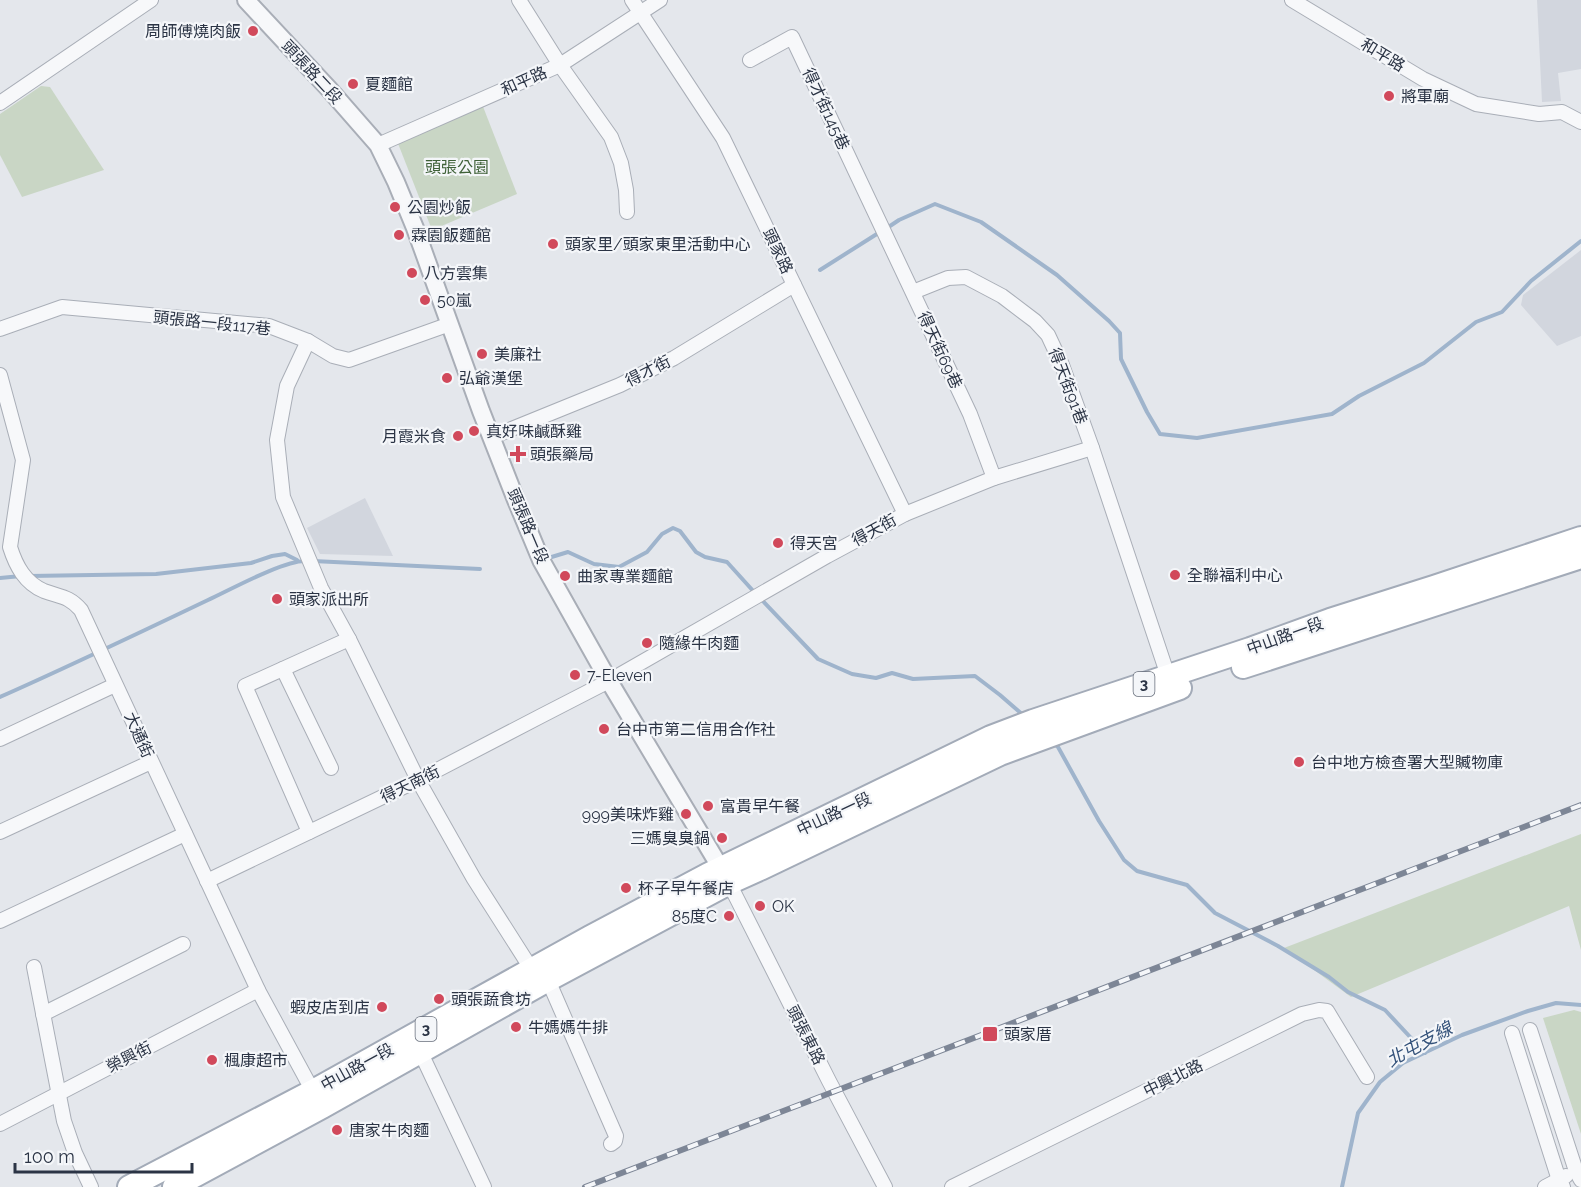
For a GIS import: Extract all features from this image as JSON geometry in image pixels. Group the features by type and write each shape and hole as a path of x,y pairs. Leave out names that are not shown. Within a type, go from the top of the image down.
{"main road":[{"name":"中山路一段","path":"1171,683 1250,649 1329,620 1581,538"},
{"name":"中山路一段","path":"129,1187 420,1052 632,914 725,875 891,787 992,737 1033,721 1171,683 1581,556"},
{"name":"中山路一段","path":"174,1187 317,1099 540,975"}],"street":[{"path":"0,103 151,0"},
{"name":"頭張路二段","path":"246,0 378,145"},
{"path":"519,0 560,65 611,137 621,163 627,212"},
{"name":"頭家路","path":"632,0 723,138 905,514"},
{"name":"和平路","path":"378,145 560,65 660,0"},
{"name":"和平路","path":"1292,0 1423,79 1476,104 1539,114 1562,112 1581,122"},
{"name":"得才街145巷","path":"750,60 792,37 880,225"},
{"name":"頭張路一段","path":"378,145 396,182 481,411 541,560 609,681 725,875"},
{"name":"得天街69巷","path":"880,225 970,414 994,478"},
{"name":"得天街91巷","path":"913,292 948,278 966,277 1002,296 1035,321 1048,335 1062,365 1092,448 1171,683"},
{"name":"得才街","path":"492,437 620,385 674,358 794,285"},
{"name":"頭張路一段117巷","path":"0,329 62,307 269,326 308,341 333,356 349,360 450,324"},
{"path":"308,341 287,386 277,440 283,497 321,588 349,639 418,780 474,879 540,975 616,1136 615,1141 610,1144"},
{"name":"大通街","path":"0,375 23,460 10,547 13,559 27,580 43,591 74,602 81,610 258,990 317,1099"},
{"name":"得天街","path":"609,681 905,514 994,478 1092,448"},
{"path":"309,832 245,686 349,639"},
{"path":"283,669 331,768"},
{"name":"得天南街","path":"207,880 418,780 609,681"},
{"path":"0,740 115,685"},
{"path":"0,832 150,762"},
{"path":"0,921 185,834"},
{"name":"頭張東路","path":"725,875 885,1187"},
{"path":"43,1014 183,944"},
{"path":"34,967 64,1121 91,1187"},
{"name":"榮興街","path":"0,1124 258,990"},
{"name":"中興北路","path":"952,1187 1302,1014 1319,1010 1327,1011 1368,1077"},
{"path":"1530,1030 1578,1176 1545,1187"},
{"path":"1512,1033 1561,1183"},
{"path":"420,1052 484,1187"}],"shaded area":[{"path":"1537,0 1581,0 1581,69 1558,73 1561,101 1542,102"},
{"path":"1581,250 1581,336 1557,346 1521,305 1523,295"},
{"path":"365,498 393,556 320,554 307,528"}],"green space":[{"path":"41,86 50,87 104,170 22,197 0,155 0,114"},
{"name":"頭張公園","path":"482,104 517,194 432,230 397,141"},
{"path":"1581,834 1581,950 1569,906 1351,997 1284,948"},
{"path":"1574,1010 1581,1012 1581,1134 1543,1018"}],"waterway":[{"path":"887,228 935,204 981,222 1057,275 1120,333 1121,359 1160,434 1197,438 1332,414 1359,396 1424,363 1476,322 1502,312 1531,281 1581,241"},
{"path":"820,270 880,232"},
{"path":"545,559 568,552 594,564 619,567 647,552 662,534 673,528 680,531 696,552 705,557 727,562 755,593"},
{"path":"29,576 156,574 251,563 285,554 297,560"},
{"path":"0,697 257,576 284,565 306,561"},
{"path":"313,561 480,569"},
{"path":"0,578 21,576"},
{"path":"760,598 818,659 852,674 876,678 892,673 913,679 975,676 1023,715"},
{"path":"1053,743 1058,747 1099,821 1124,860 1137,871 1187,885 1215,913 1278,946 1329,977 1348,992 1385,1010 1425,1053"},
{"name":"北屯支線","path":"1342,1187 1358,1113 1380,1082 1403,1063 1462,1035 1528,1011 1556,1003 1581,1005"}],"railway":[{"path":"585,1187 1581,805"}],"place":[{"name":"周師傅燒肉飯","path":"253,31"},
{"name":"夏麵館","path":"353,84"},
{"name":"將軍廟","path":"1389,96"},
{"name":"公園炒飯","path":"395,207"},
{"name":"霖園飯麵館","path":"399,235"},
{"name":"頭家里/頭家東里活動中心","path":"553,244"},
{"name":"八方雲集","path":"412,273"},
{"name":"50嵐","path":"425,300"},
{"name":"美廉社","path":"482,354"},
{"name":"弘爺漢堡","path":"447,378"},
{"name":"真好味鹹酥雞","path":"474,431"},
{"name":"月霞米食","path":"458,436"},
{"name":"頭張藥局","path":"518,454"},
{"name":"得天宮","path":"778,543"},
{"name":"全聯福利中心","path":"1175,575"},
{"name":"曲家專業麵館","path":"565,576"},
{"name":"頭家派出所","path":"277,599"},
{"name":"隨緣牛肉麵","path":"647,643"},
{"name":"7-Eleven","path":"575,675"},
{"name":"台中市第二信用合作社","path":"604,729"},
{"name":"台中地方檢查署大型贓物庫","path":"1299,762"},
{"name":"富貴早午餐","path":"708,806"},
{"name":"999美味炸雞","path":"686,814"},
{"name":"三媽臭臭鍋","path":"722,838"},
{"name":"杯子早午餐店","path":"626,888"},
{"name":"OK","path":"760,906"},
{"name":"85度C","path":"729,916"},
{"name":"頭張蔬食坊","path":"439,999"},
{"name":"蝦皮店到店","path":"382,1007"},
{"name":"牛媽媽牛排","path":"516,1027"},
{"name":"頭家厝","path":"990,1034"},
{"name":"楓康超市","path":"212,1060"},
{"name":"唐家牛肉麵","path":"337,1130"}]}
